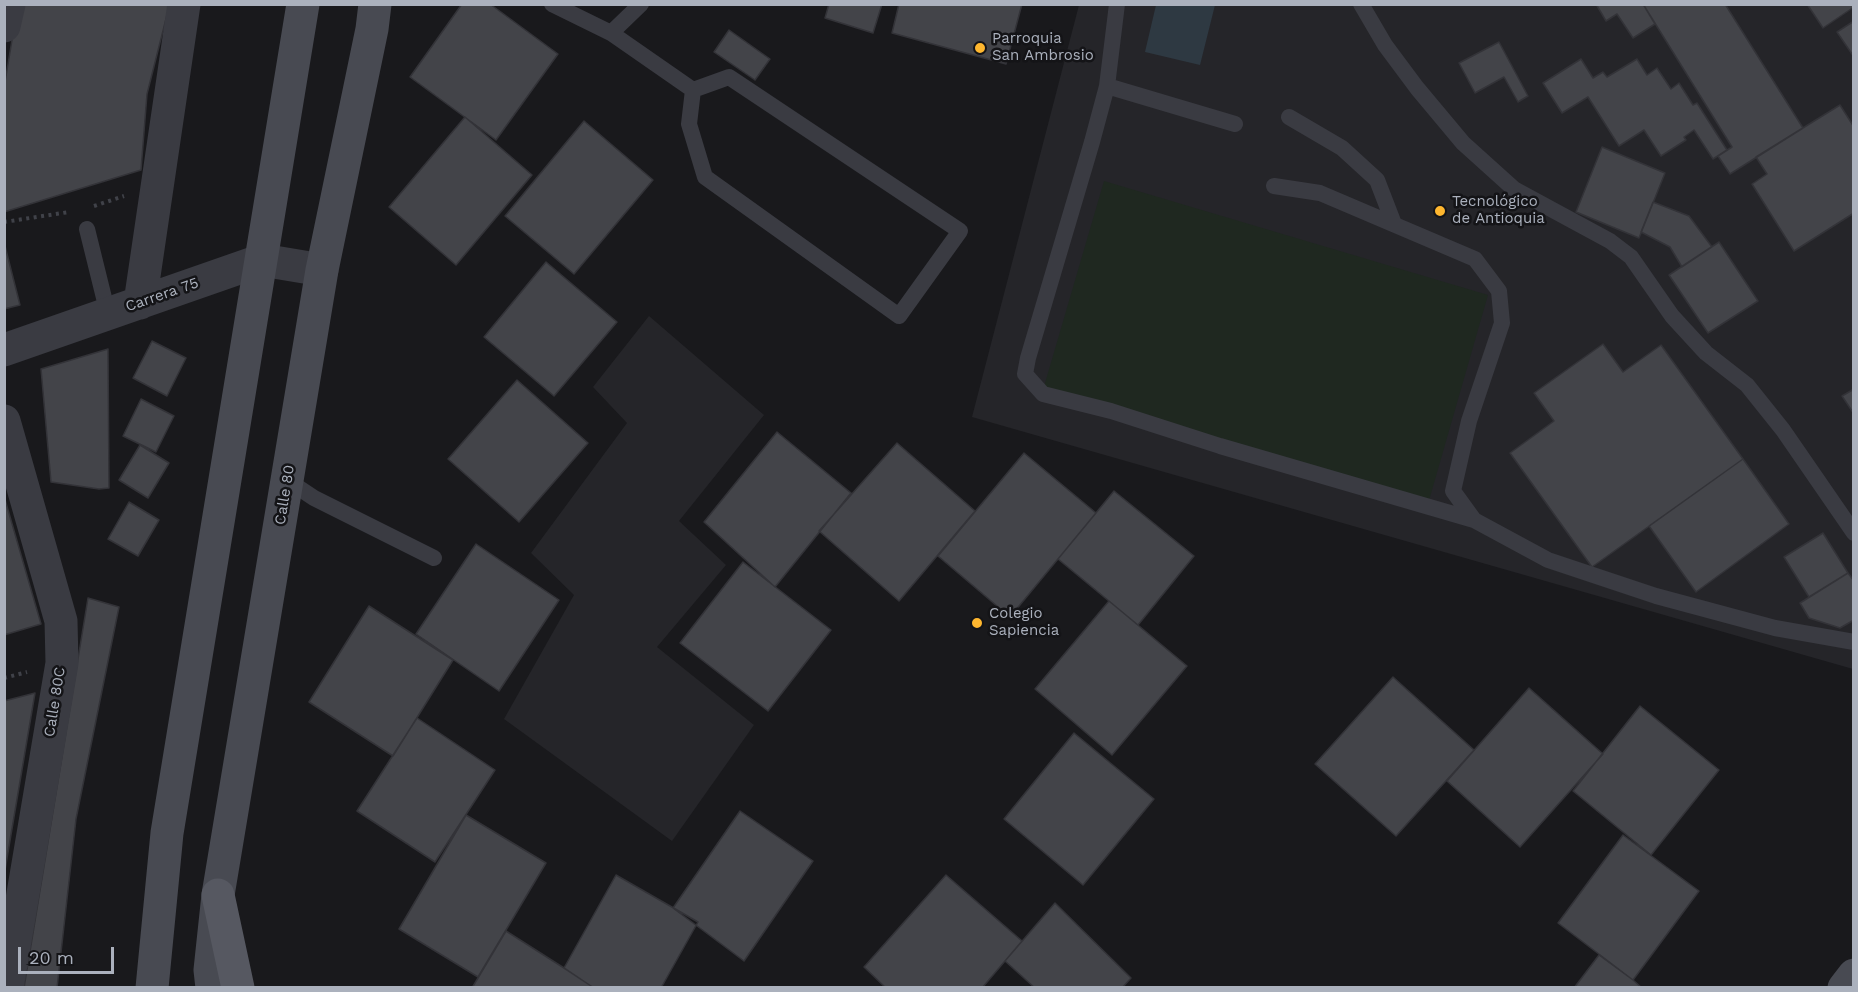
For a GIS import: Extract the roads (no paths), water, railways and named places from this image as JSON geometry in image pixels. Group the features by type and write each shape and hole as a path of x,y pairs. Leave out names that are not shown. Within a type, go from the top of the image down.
{"main road":[{"path":"152,987 167,833 303,4"},
{"name":"Calle 80","path":"212,987 210,970 218,895 322,270 375,4"},
{"path":"218,895 238,987"},
{"path":"1844,987 1854,975"}],"street":[{"path":"4,26 9,4"},
{"path":"140,303 184,4"},
{"name":"Carrera 75","path":"4,350 262,260 322,270"},
{"name":"Calle 80C","path":"4,421 61,621 62,663 7,987"}],"lane":[{"path":"552,4 611,33 693,90"},
{"path":"611,33 641,4"},
{"path":"1117,4 1107,86 1025,374 1043,394 1111,411 1231,449 1474,520 1548,560 1656,596 1775,628 1854,642"},
{"path":"1361,4 1385,45 1463,143 1514,189 1610,241 1631,257 1672,316 1706,353 1747,385 1776,421 1854,533"},
{"path":"729,77 960,231 899,316 705,177 689,124 693,90 729,77"},
{"path":"1107,86 1235,124"},
{"path":"1289,117 1342,148 1377,180 1394,224"},
{"path":"1274,186 1320,193 1475,259 1499,291 1502,323 1469,421 1453,491 1474,520"},
{"path":"87,229 108,314"},
{"path":"287,480 314,498 434,558"}],"place":[{"name":"Parroquia San Ambrosio","path":"980,48"},
{"name":"Tecnológico de Antioquia","path":"1440,211"},
{"name":"Colegio Sapiencia","path":"977,623"}]}
